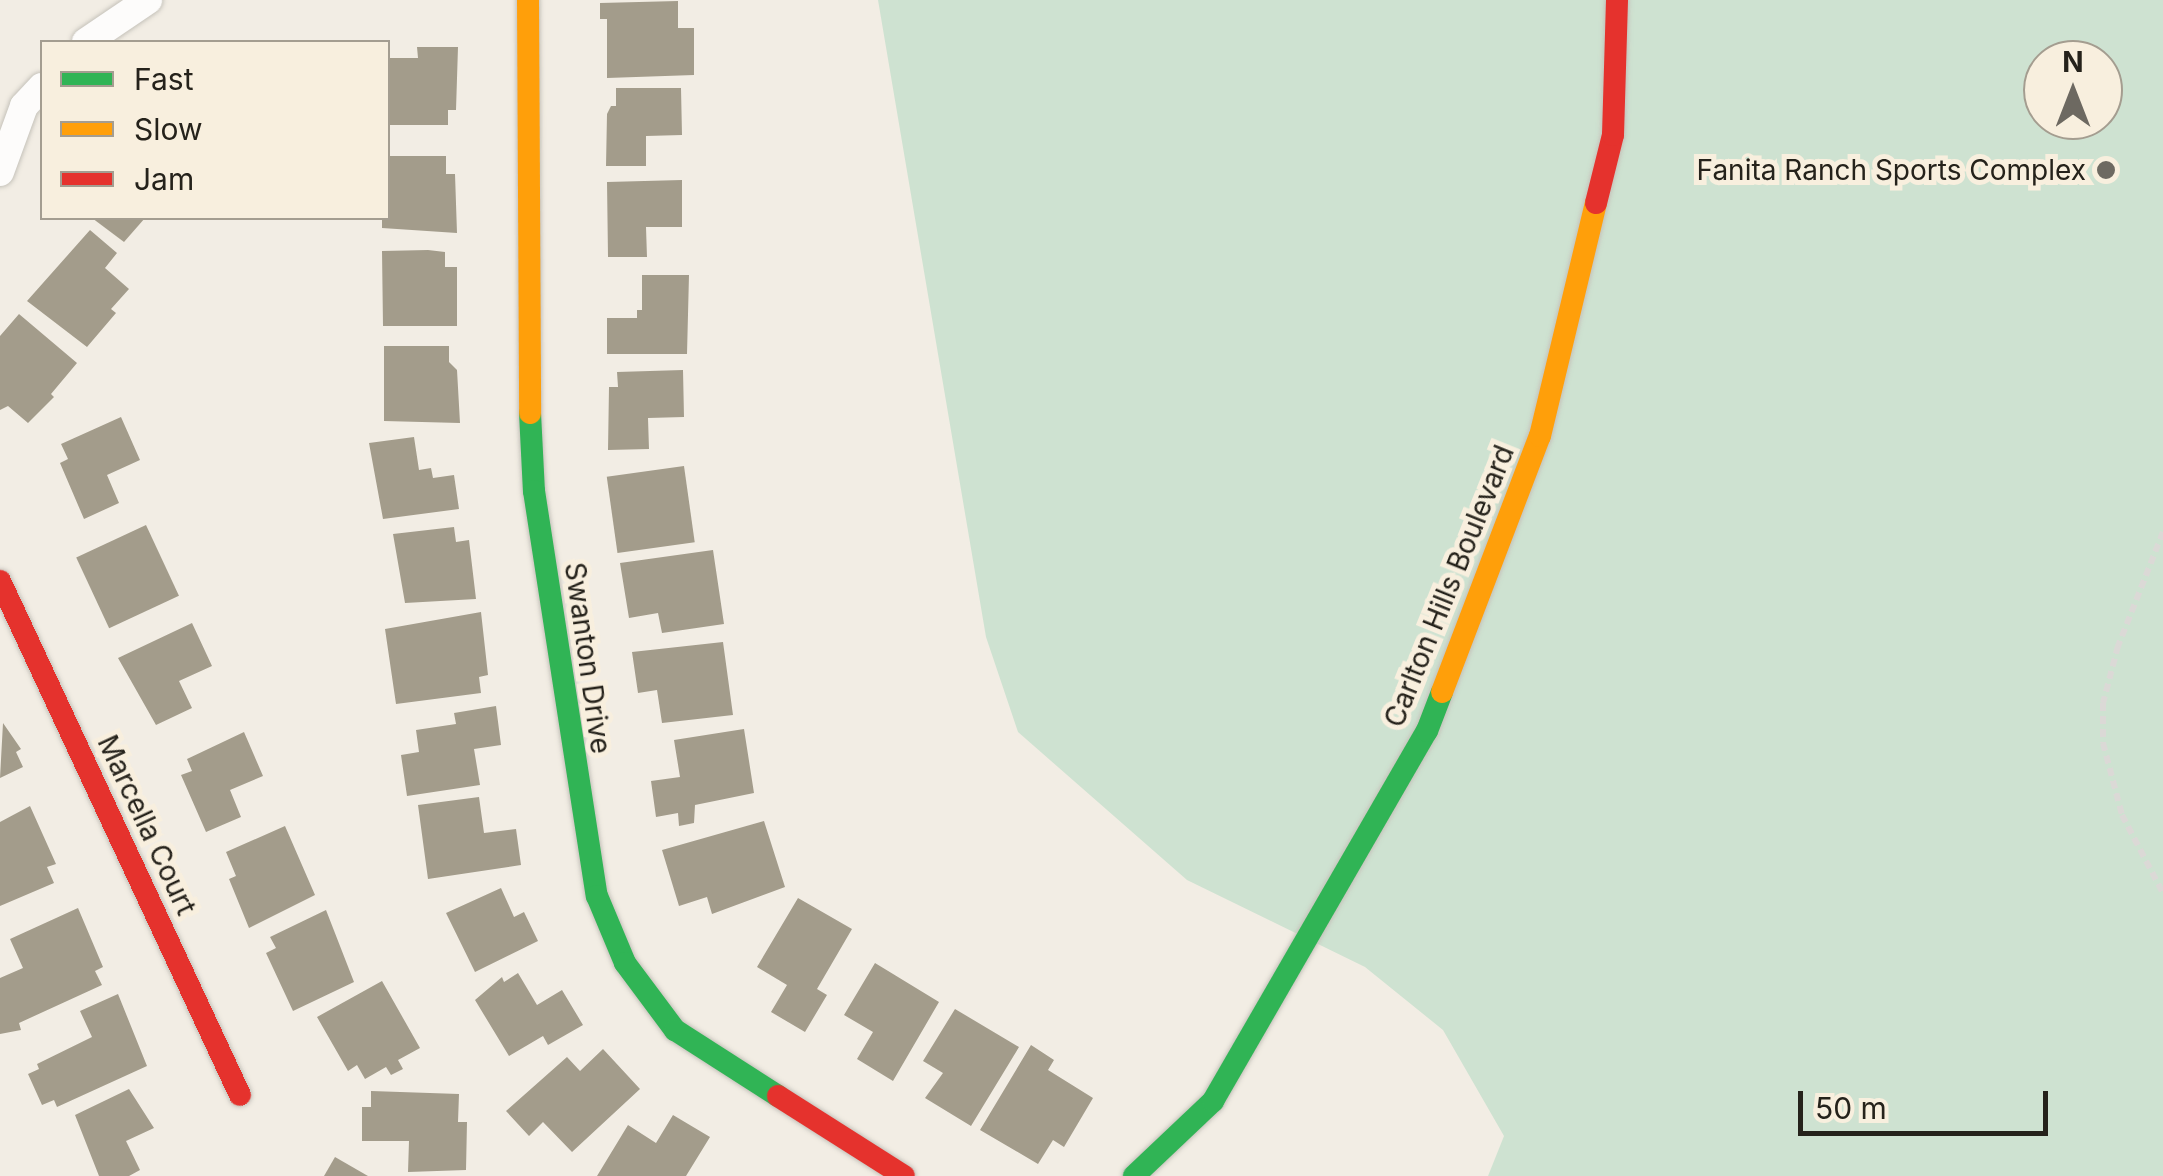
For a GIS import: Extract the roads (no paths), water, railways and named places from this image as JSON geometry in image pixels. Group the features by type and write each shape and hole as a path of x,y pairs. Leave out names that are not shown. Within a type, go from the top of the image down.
{"street":[{"path":"89,40 148,0"},
{"name":"Swanton Drive","path":"528,0 529,403 534,491 597,896 625,963 675,1030 904,1176"},
{"name":"Carlton Hills Boulevard","path":"1134,1176 1213,1101 1427,731 1540,436 1614,135 1617,0"},
{"path":"0,172 24,106 40,89"},
{"name":"Marcella Court","path":"0,581 240,1096"}],"place":[{"name":"Fanita Ranch Sports Complex","path":"2106,170"}]}
